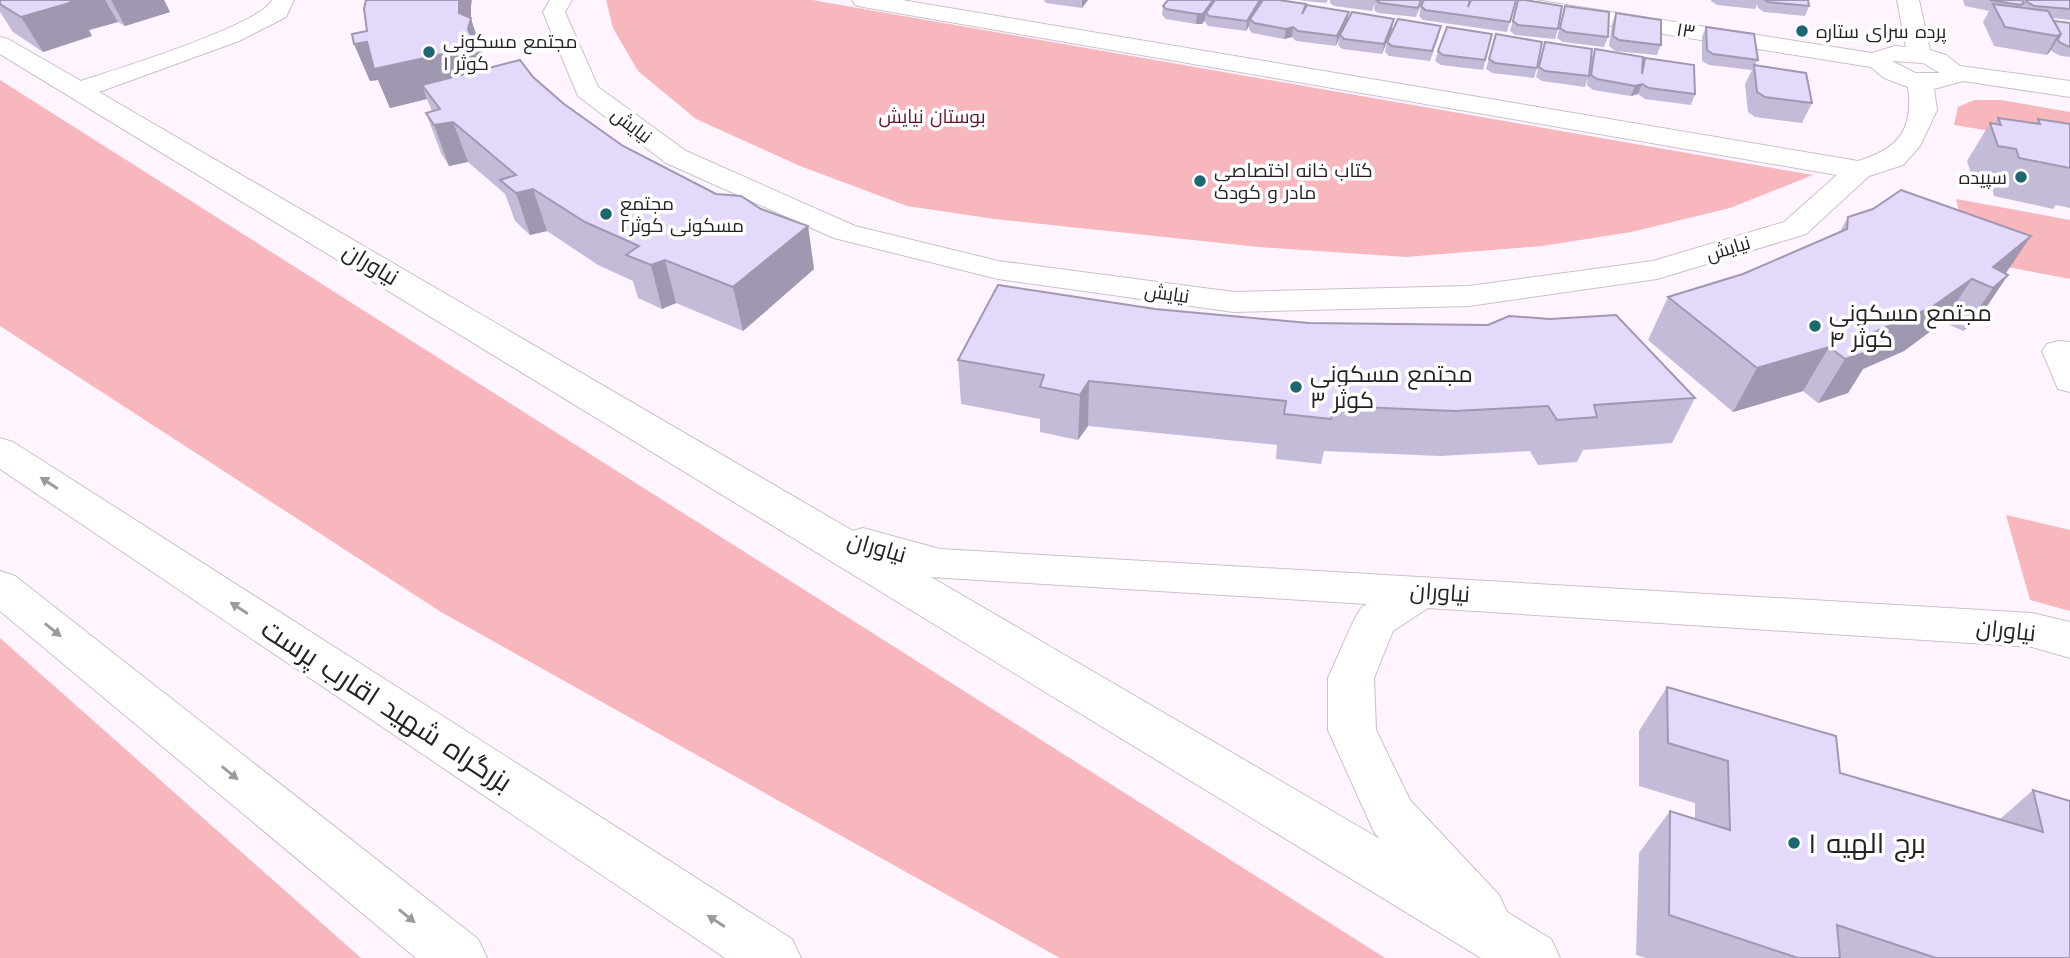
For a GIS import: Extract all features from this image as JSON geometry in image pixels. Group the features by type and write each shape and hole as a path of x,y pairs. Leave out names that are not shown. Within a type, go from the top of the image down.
{"main road":[{"path":"81,90 231,36 278,12 282,0"},
{"name":"نیایش","path":"561,0 554,12 587,91 676,157 845,232 998,270 1234,302 1469,296 1657,270 1795,228 1858,170 1893,159 1911,140 1924,110 1920,80"},
{"name":"نیایش","path":"863,0 1858,170"},
{"name":"۱۳","path":"1493,0 1879,61"},
{"path":"1908,0 1919,55"},
{"name":"نیاوران","path":"0,44 1520,951"},
{"path":"1954,72 1950,79 1920,80 1887,70 1879,61 1881,57 1890,54 1919,55 1941,62 1954,72 2070,89"},
{"path":"2070,353 2059,351 2070,381"},
{"name":"بزرگراه شهید اقارب پرست","path":"0,451 773,958"},
{"name":"نیاوران","path":"814,529 940,565 1421,591 2032,630 2070,640"},
{"path":"0,587 458,958"},
{"path":"1421,591 1376,620 1351,678 1352,730 1392,816 1520,951"}],"green space":[{"name":"بوستان نیایش","path":"606,0 812,0 1813,175 1730,208 1631,232 1542,246 1406,257 1259,247 995,219 907,206 800,166 696,119 638,71 613,28"},
{"path":"0,80 1385,958 1060,958 441,612 0,326"},
{"path":"1974,100 2001,100 2070,112 2070,144 1954,125 1958,107"},
{"path":"1956,199 2070,220 2070,279 1971,260"},
{"path":"2006,515 2070,530 2070,611 2030,600"},
{"path":"0,638 361,958 0,958"}],"building":[{"path":"0,0 73,2 21,17 0,4"},
{"path":"366,0 459,0 459,13 471,18 468,29 475,47 374,69 367,42 354,44 352,34 367,31 364,9"},
{"path":"1168,0 1213,0 1203,14 1197,14 1166,9 1163,6"},
{"path":"1215,0 1260,0 1247,21 1209,16 1206,13"},
{"path":"1263,0 1306,4 1302,14 1307,5 1349,12 1337,36 1298,31 1293,27 1286,29 1254,23 1250,19"},
{"path":"1376,0 1421,0 1418,8 1380,3"},
{"path":"1424,0 1470,0 1468,7 1471,0 1516,0 1510,22 1425,10 1421,6"},
{"path":"1518,0 1562,6 1558,29 1518,25 1513,21"},
{"path":"1765,0 1808,0 1809,6 1768,2"},
{"path":"1990,0 2022,0 2024,3 2020,5"},
{"path":"2026,0 2070,0 2070,9 2034,6"},
{"path":"1993,4 2048,11 2061,34 2057,36 2005,27"},
{"path":"1565,6 1609,12 1608,37 1566,32 1560,28"},
{"path":"1352,12 1394,19 1384,44 1344,39 1340,35"},
{"path":"1616,13 1661,20 1661,45 1619,40 1613,36"},
{"path":"1398,19 1441,26 1432,51 1392,46 1387,42"},
{"path":"2054,21 2070,23 2070,47 2059,42 2061,34"},
{"path":"1447,27 1492,34 1485,60 1443,55 1438,51"},
{"path":"1706,27 1754,34 1758,60 1713,54 1707,50"},
{"path":"1496,34 1542,42 1537,68 1495,63 1489,59"},
{"path":"1545,42 1592,49 1589,76 1545,71 1539,67"},
{"path":"1595,49 1643,57 1642,74 1645,58 1694,65 1695,94 1597,79 1591,75"},
{"path":"520,60 533,77 564,104 623,146 716,194 741,196 761,209 808,226 733,287 665,260 651,265 626,255 639,246 585,222 533,189 516,193 500,180 516,175 453,122 434,125 426,113 440,109 422,85"},
{"path":"1754,65 1806,73 1812,103 1765,97 1757,92"},
{"path":"1998,118 2040,124 2038,119 2070,124 2070,168 2019,158 2016,149 1998,146 1990,123 2001,125"},
{"path":"1901,190 2031,236 1993,267 2008,275 1993,288 1972,279 1932,307 1863,337 1876,349 1845,359 1829,347 1757,368 1668,297 1743,274 1847,229 1848,217 1873,209"},
{"path":"998,285 1155,309 1309,323 1488,325 1509,316 1550,319 1616,315 1695,398 1594,405 1597,417 1557,420 1548,406 1455,411 1335,406 1331,419 1284,414 1286,401 1089,381 1080,395 1040,387 1044,375 958,360"},
{"name":"برج الهیه ۱","path":"1667,687 1836,736 1840,773 2043,832 2033,790 2070,801 2070,958 1936,958 1837,925 1840,958 1798,958 1669,915 1670,811 1730,830 1728,761 1668,743"}],"place":[{"name":"پرده سرای ستاره","path":"1802,31"},
{"name":"مجتمع مسکونی کوثر ۱","path":"429,52"},
{"name":"سپیده","path":"2021,177"},
{"name":"کتاب خانه اختصاصی مادر و کودک","path":"1200,181"},
{"name":"مجتمع مسکونی کوثر۲","path":"606,214"},
{"name":"مجتمع مسکونی کوثر ۴","path":"1815,326"},
{"name":"مجتمع مسکونی کوثر ۳","path":"1296,387"},
{"name":"برج الهیه ۱","path":"1794,843"}]}
